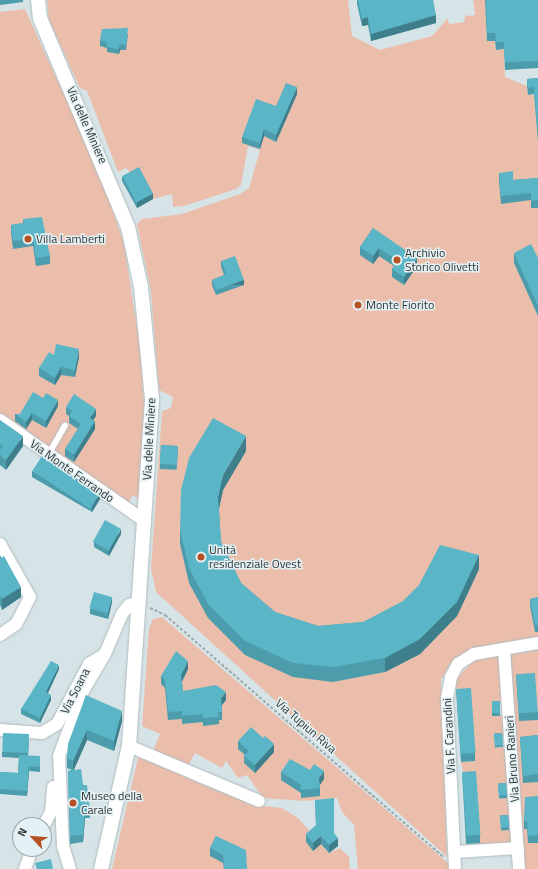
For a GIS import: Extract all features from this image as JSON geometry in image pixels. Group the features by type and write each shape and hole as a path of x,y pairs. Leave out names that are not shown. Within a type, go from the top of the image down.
{"street":[{"name":"Via delle Miniere","path":"38,0 40,18 128,227 141,287 152,400 140,603 129,746 101,869"},
{"name":"Via Monte Ferrando","path":"0,420 47,456 145,522"},
{"path":"0,544 30,597 16,624 0,635"},
{"path":"48,817 51,812 59,756 83,690 105,654 122,614 129,605 140,603"},
{"name":"Via F. Carandini","path":"455,868 456,852 447,688 454,671 465,659 504,649 538,643"},
{"name":"Via Bruno Ranieri","path":"504,649 519,869"},
{"name":"Via Soana","path":"0,730 42,733 57,724 89,664 105,654"},
{"path":"129,746 259,801"},
{"path":"59,756 64,846 70,869"},
{"path":"456,852 518,848"},
{"path":"25,869 29,857"}],"lane":[{"path":"47,456 65,425"}],"path":[{"name":"Via Tupiun Riva","path":"140,603 165,615 455,868"}],"shaded area":[{"path":"47,0 348,0 352,36 380,50 432,36 448,18 449,24 464,22 465,16 475,15 473,0 485,0 487,41 495,41 496,50 504,49 505,77 527,86 528,95 534,95 538,136 538,185 531,208 538,208 538,638 466,652 451,663 441,680 447,857 156,592 151,569 162,411 171,408 173,397 159,390 151,292 137,224 142,219 182,214 240,194 249,188 260,150 248,146 241,185 236,189 184,206 173,207 172,194 153,199 126,168 118,172 87,91 80,88 49,20"},
{"path":"25,9 102,179 124,244 140,347 144,404 139,499 133,495 127,504 0,414 0,12"},
{"path":"162,617 449,864 449,869 358,869 354,825 342,812 337,798 304,801 263,798 247,775 238,778 226,761 222,768 195,753 188,766 153,751 160,734 142,726 149,628 153,619"},
{"path":"538,650 538,869 524,869 509,655"},
{"path":"499,655 502,703 492,704 493,716 503,715 504,736 494,737 495,748 505,747 508,786 498,786 499,798 509,798 510,818 500,819 501,830 511,830 512,844 478,847 461,762 475,761 470,696 456,697 456,679 473,661"},
{"path":"142,757 205,786 234,793 247,804 282,808 298,818 329,853 340,848 349,857 350,869 112,869 138,758"}],"building":[{"path":"358,0 433,0 436,15 371,34 368,17 362,19"},
{"path":"486,0 538,0 538,61 505,62 504,42 496,42 495,33 487,33"},
{"path":"128,28 126,45 120,44 119,49 107,47 107,43 100,40 102,29"},
{"path":"538,78 538,134 534,87 528,88 527,79"},
{"path":"286,83 297,87 276,135 264,129 260,143 242,137 256,99 276,106"},
{"path":"139,167 153,193 136,202 122,176"},
{"path":"513,171 513,180 538,178 538,200 531,201 531,193 501,196 499,173"},
{"name":"Villa Lamberti","path":"42,217 50,256 36,258 33,238 13,241 11,225 24,223 23,219"},
{"path":"373,228 417,258 404,277 392,269 398,261 379,248 373,256 360,247"},
{"path":"531,244 538,258 538,306 514,253"},
{"path":"235,256 244,280 216,290 212,280 226,274 221,261"},
{"path":"56,344 79,349 75,370 61,367 55,378 39,368 49,352 54,355"},
{"path":"33,392 43,398 46,393 58,400 46,421 32,413 26,422 15,414 20,414"},
{"path":"74,394 96,409 90,418 95,421 74,455 65,449 81,424 69,416 72,411 66,407"},
{"name":"Unità residenziale Ovest","path":"213,418 246,436 223,475 218,497 221,542 241,583 275,612 318,626 363,622 403,601 419,585 440,545 479,555 457,602 420,639 385,658 333,667 293,663 245,641 208,604 189,568 180,530 181,490 189,458"},
{"path":"0,420 23,436 6,460 0,455 0,450 3,446 0,444"},
{"path":"161,445 178,446 177,465 160,464"},
{"path":"42,456 100,494 90,509 32,471"},
{"path":"105,520 121,529 109,551 93,542"},
{"path":"0,555 1,558 4,556 21,587 2,599 0,595"},
{"path":"94,592 112,597 108,614 89,608"},
{"path":"538,597 538,625 535,625 530,599"},
{"path":"176,651 188,661 181,675 183,691 216,685 226,692 221,698 222,712 218,712 219,717 203,718 203,714 182,716 182,711 168,712 165,680 161,676"},
{"path":"51,661 59,665 46,692 51,695 40,718 21,709"},
{"path":"535,673 538,712 519,713 516,674"},
{"path":"471,688 476,753 461,754 456,689"},
{"path":"86,695 122,711 114,741 87,730 73,761 67,758 68,744"},
{"path":"492,701 500,701 500,713 492,713"},
{"path":"251,727 263,738 265,736 274,744 255,765 244,756 249,751 238,741"},
{"path":"3,733 29,734 28,753 2,752"},
{"path":"502,733 503,745 495,746 494,734"},
{"path":"538,735 538,774 523,776 520,737"},
{"path":"19,755 40,756 40,767 29,766 27,791 0,789 0,772 18,773"},
{"path":"290,759 310,770 314,764 324,771 319,778 320,788 301,790 301,785 281,772"},
{"path":"81,769 83,785 87,785 90,810 85,811 83,835 70,836 68,771"},
{"path":"476,771 480,835 466,836 462,772"},
{"path":"506,783 507,795 499,796 498,784"},
{"path":"538,796 538,835 528,836 527,821 524,821 525,797"},
{"path":"334,798 334,833 338,838 329,845 321,836 313,843 306,834 316,825 315,800"},
{"path":"508,815 509,827 501,828 500,816"},
{"path":"216,836 246,850 247,869 224,869 223,855 210,848"},
{"path":"51,859 53,869 37,869 35,863"}],"place":[{"name":"Villa Lamberti","path":"28,239"},
{"name":"Archivio Storico Olivetti","path":"397,260"},
{"name":"Monte Fiorito","path":"358,305"},
{"name":"Unità residenziale Ovest","path":"201,557"},
{"name":"Museo della Carale","path":"73,803"}]}
